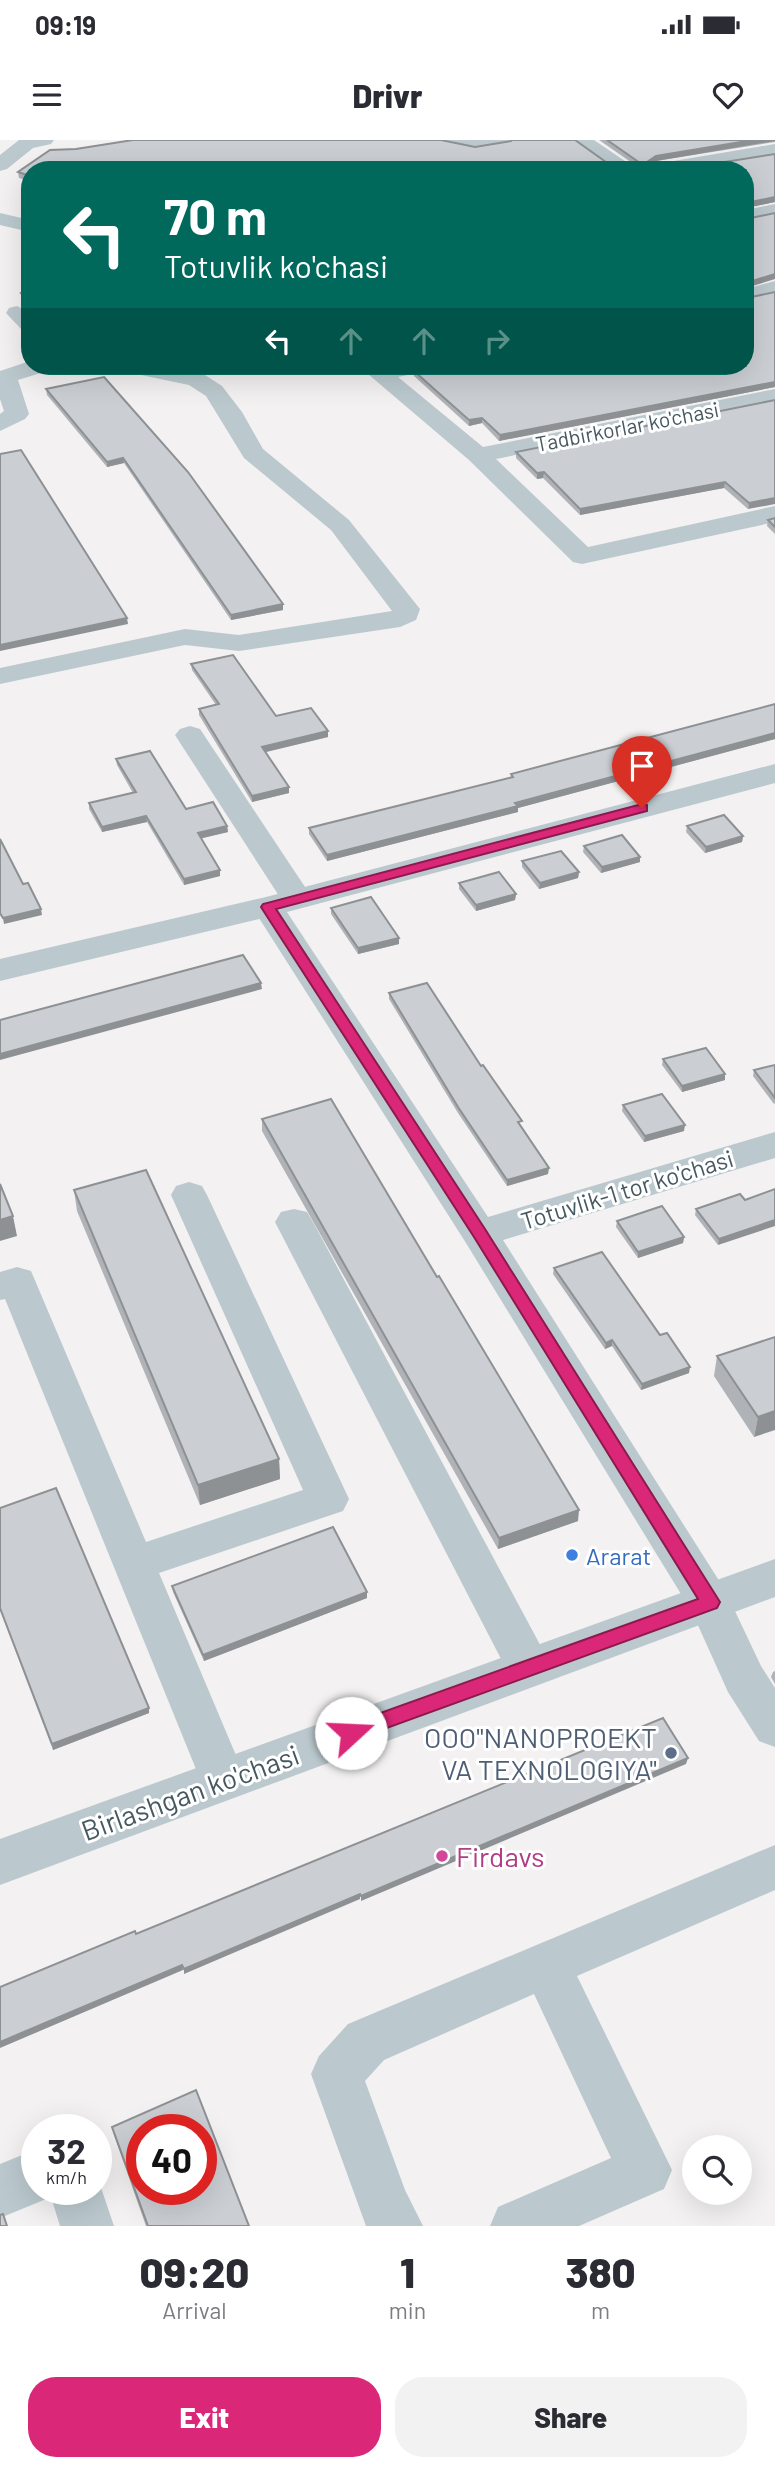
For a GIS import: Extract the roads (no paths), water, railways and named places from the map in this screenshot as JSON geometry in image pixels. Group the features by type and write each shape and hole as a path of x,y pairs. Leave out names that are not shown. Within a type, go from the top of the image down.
{"street":[{"path":"0,165 26,144 44,140"},
{"path":"450,140 474,144 503,140"},
{"path":"580,140 614,161"},
{"path":"707,161 775,149"},
{"path":"754,214 775,210"},
{"path":"0,219 21,224"},
{"path":"754,293 775,288"},
{"path":"0,424 17,414 6,381 9,375 21,371"},
{"path":"0,676 185,637 239,643 400,619 405,614 406,609 340,525 253,453 230,412 214,391 197,380 173,375"},
{"path":"381,375 478,455 582,556 775,514"},
{"name":"Tadbirkorlar ko'chasi","path":"478,455 775,396"},
{"path":"190,734 282,903 480,1233 710,1602 744,1678 775,1727"},
{"path":"0,970 282,903 775,773"},
{"name":"Totuvlik-1 tor ko'chasi","path":"480,1233 775,1144"},
{"path":"134,1564 328,1499 189,1195"},
{"path":"294,1222 529,1668"},
{"path":"0,1286 17,1281 223,1779"},
{"name":"Birlashgan ko'chasi","path":"0,1862 775,1578"},
{"path":"396,2226 384,2205 337,2074 366,2042 775,1867"},
{"path":"517,2226 645,2170 546,1965"},
{"path":"0,2191 21,2182"},
{"path":"81,2205 87,2226"}],"place":[{"name":"Ararat","path":"572,1555"},
{"name":"OOO\"NANOPROEKT VA TEXNOLOGIYA\"","path":"671,1753"},
{"name":"Firdavs","path":"442,1856"}]}
